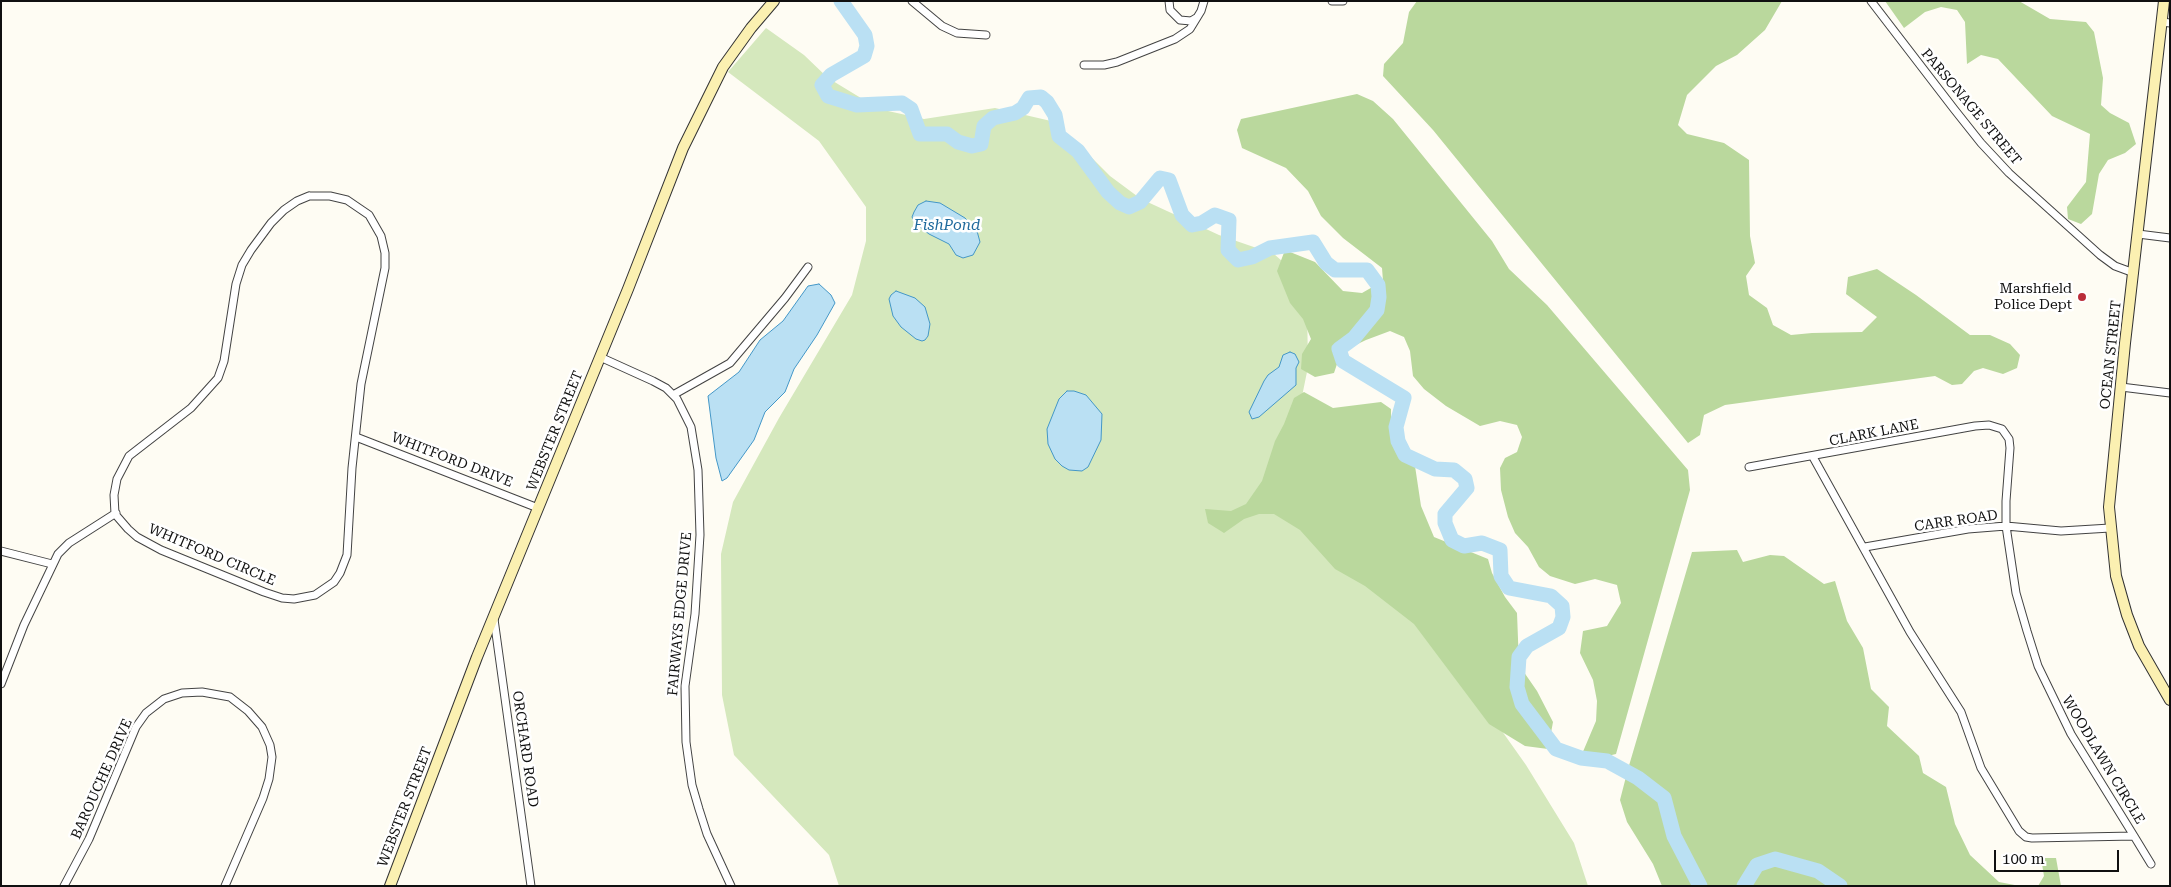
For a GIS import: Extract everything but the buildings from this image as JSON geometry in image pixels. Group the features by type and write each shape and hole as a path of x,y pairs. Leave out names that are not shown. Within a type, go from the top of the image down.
{"street":[{"name":"WEBSTER STREET","path":"390,886 432,777 449,726 683,148 700,111 734,50 774,1"},
{"path":"912,1 942,26 957,33 986,35"},
{"path":"1169,1 1170,10 1180,20 1191,21 1196,18"},
{"path":"1084,65 1104,65 1117,62 1156,47 1185,33 1196,18 1204,1"},
{"path":"1332,1 1343,1"},
{"name":"PARSONAGE STREET","path":"1870,1 1981,143 2009,173 2100,255 2116,266 2134,273"},
{"name":"OCEAN STREET","path":"2164,1 2166,23 2138,234 2110,482 2110,528 2116,576 2127,616 2139,646 2170,700"},
{"name":"WHITFORD CIRCLE","path":"309,196 330,196 347,200 359,206 376,224 382,236 385,253 382,287 361,384 356,437 347,555 340,573 334,582 315,594 294,599 282,598 257,590 161,550 128,529 116,513 114,495 117,479 129,456 191,408 218,378 224,361 236,284 242,265 251,250 271,223 284,210 297,201 309,196"},
{"path":"2138,234 2170,238"},
{"path":"673,395 730,363 785,298 808,267"},
{"name":"FAIRWAYS EDGE DRIVE","path":"600,357 653,381 673,395 691,426 695,445 700,534 696,605 685,693 684,723 692,785 707,834 731,886"},
{"path":"2121,387 2170,393"},
{"name":"CLARK LANE","path":"1749,467 1814,457 1975,426 1989,424 2002,430"},
{"name":"WOODLAWN CIRCLE","path":"2002,430 2009,439 2010,448 2006,526 2016,593 2038,666 2071,734 2134,836"},
{"name":"WHITFORD DRIVE","path":"356,437 538,508"},
{"name":"WOODLAWN CIRCLE","path":"1814,457 1910,632 1961,712 1981,768 2019,831 2026,837 2032,838 2134,836"},
{"path":"1,684 24,625 58,554 69,543 116,513"},
{"name":"CARR ROAD","path":"1865,547 1968,529 2006,526 2061,531 2110,528"},
{"path":"1,551 52,564"},
{"name":"ORCHARD ROAD","path":"493,616 531,886"},
{"name":"BAROUCHE DRIVE","path":"64,886 89,839 136,728 146,713 164,699 182,693 202,692 230,697 248,710 262,727 270,745 272,757 269,779 263,798 225,886"},
{"path":"2134,836 2151,864"}],"green space":[{"path":"1417,1 1782,1 1765,30 1737,55 1716,66 1687,95 1678,125 1687,134 1724,143 1749,160 1750,236 1755,263 1746,276 1749,295 1767,308 1773,325 1791,335 1862,332 1877,317 1846,294 1848,277 1877,269 1970,335 1990,335 2010,344 2020,355 2017,368 2003,374 1983,368 1974,371 1962,384 1952,385 1935,376 1725,405 1704,415 1700,435 1688,443 1433,130 1383,76 1384,64 1403,43 1409,12"},
{"path":"1885,1 2019,1 2050,19 2086,22 2094,32 2103,78 2101,105 2110,113 2129,123 2136,144 2125,153 2108,160 2099,174 2092,214 2081,224 2068,219 2067,207 2086,182 2090,134 2052,116 1998,59 1981,55 1967,64 1965,22 1957,10 1941,7 1925,12 1904,28"},
{"path":"766,28 804,55 828,78 879,109 924,119 995,108 1051,121 1074,140 1110,176 1141,199 1219,235 1274,254 1290,268 1307,304 1308,367 1298,416 1419,614 1526,765 1574,843 1588,886 839,886 829,855 734,755 722,695 721,554 733,502 779,418 852,295 866,241 866,207 819,141 728,72"},
{"path":"1357,94 1373,101 1393,119 1492,241 1509,269 1547,305 1688,470 1690,490 1616,754 1599,758 1582,754 1596,721 1597,701 1593,680 1580,653 1583,631 1607,626 1621,603 1617,585 1595,579 1575,584 1550,576 1539,567 1528,547 1515,533 1508,517 1501,490 1500,468 1505,458 1517,452 1522,437 1517,425 1500,421 1480,426 1446,406 1424,389 1413,376 1410,351 1404,337 1390,331 1341,352 1334,373 1315,377 1301,369 1302,354 1311,339 1303,319 1290,303 1277,271 1285,250 1315,262 1343,291 1362,293 1383,281 1382,268 1343,238 1321,216 1308,191 1286,168 1242,148 1237,130 1241,119"},
{"path":"1304,392 1333,408 1381,402 1391,409 1391,438 1415,466 1421,506 1434,537 1488,559 1492,573 1505,597 1517,613 1519,665 1537,691 1553,722 1548,749 1525,746 1489,724 1414,624 1365,586 1335,569 1300,530 1274,514 1259,514 1244,519 1224,533 1208,523 1205,509 1231,511 1246,504 1262,481 1275,441 1294,398"},
{"path":"1737,550 1743,562 1770,555 1784,556 1824,584 1835,581 1847,621 1863,648 1871,689 1889,707 1887,726 1919,756 1923,773 1946,787 1955,824 1970,855 1999,882 2020,886 1662,886 1653,864 1627,822 1620,800 1692,552"},
{"path":"2041,858 2056,858 2061,886 2038,886 2044,876"}],"water":[{"name":"FishPond","path":"926,201 940,203 965,218 977,231 980,242 973,255 963,258 956,255 949,244 929,234 915,223 912,217 914,212 918,205"},
{"path":"819,284 831,295 835,303 817,335 794,369 785,392 765,412 754,440 727,478 722,481 716,458 708,396 739,372 760,340 783,321 808,286"},
{"path":"896,291 915,298 925,307 930,324 928,336 925,340 916,339 901,327 893,316 889,299"},
{"path":"1290,352 1295,354 1299,362 1296,368 1296,385 1259,417 1252,419 1249,412 1264,381 1268,375 1279,367 1283,355"},
{"path":"1067,391 1086,395 1102,414 1101,440 1088,467 1082,471 1069,470 1062,466 1055,459 1048,444 1047,429 1059,399"}],"waterway":[{"path":"841,1 865,35 867,46 864,56 831,75 822,85 828,96 857,105 902,103 911,109 920,134 947,134 958,142 972,146 981,144 984,126 993,118 1015,113 1023,108 1029,98 1041,97 1047,102 1055,115 1059,136 1078,151 1108,192 1120,203 1129,207 1140,202 1160,178 1169,180 1182,215 1192,225 1202,223 1215,215 1229,220 1228,250 1238,260 1252,257 1270,248 1313,242 1326,263 1335,270 1367,270 1378,285 1377,310 1354,338 1339,349 1343,361 1404,398 1396,427 1398,441 1405,455 1435,469 1454,470 1465,479 1467,488 1445,514 1445,523 1452,540 1464,546 1482,543 1500,550 1501,576 1509,588 1551,596 1562,606 1563,617 1559,628 1527,646 1519,657 1517,687 1522,704 1556,749 1581,758 1607,761 1638,778 1664,798 1674,836 1700,886"},
{"path":"1744,886 1757,865 1775,859 1818,871 1840,886"}],"place":[{"name":"Marshfield Police Dept","path":"2082,297"}]}
